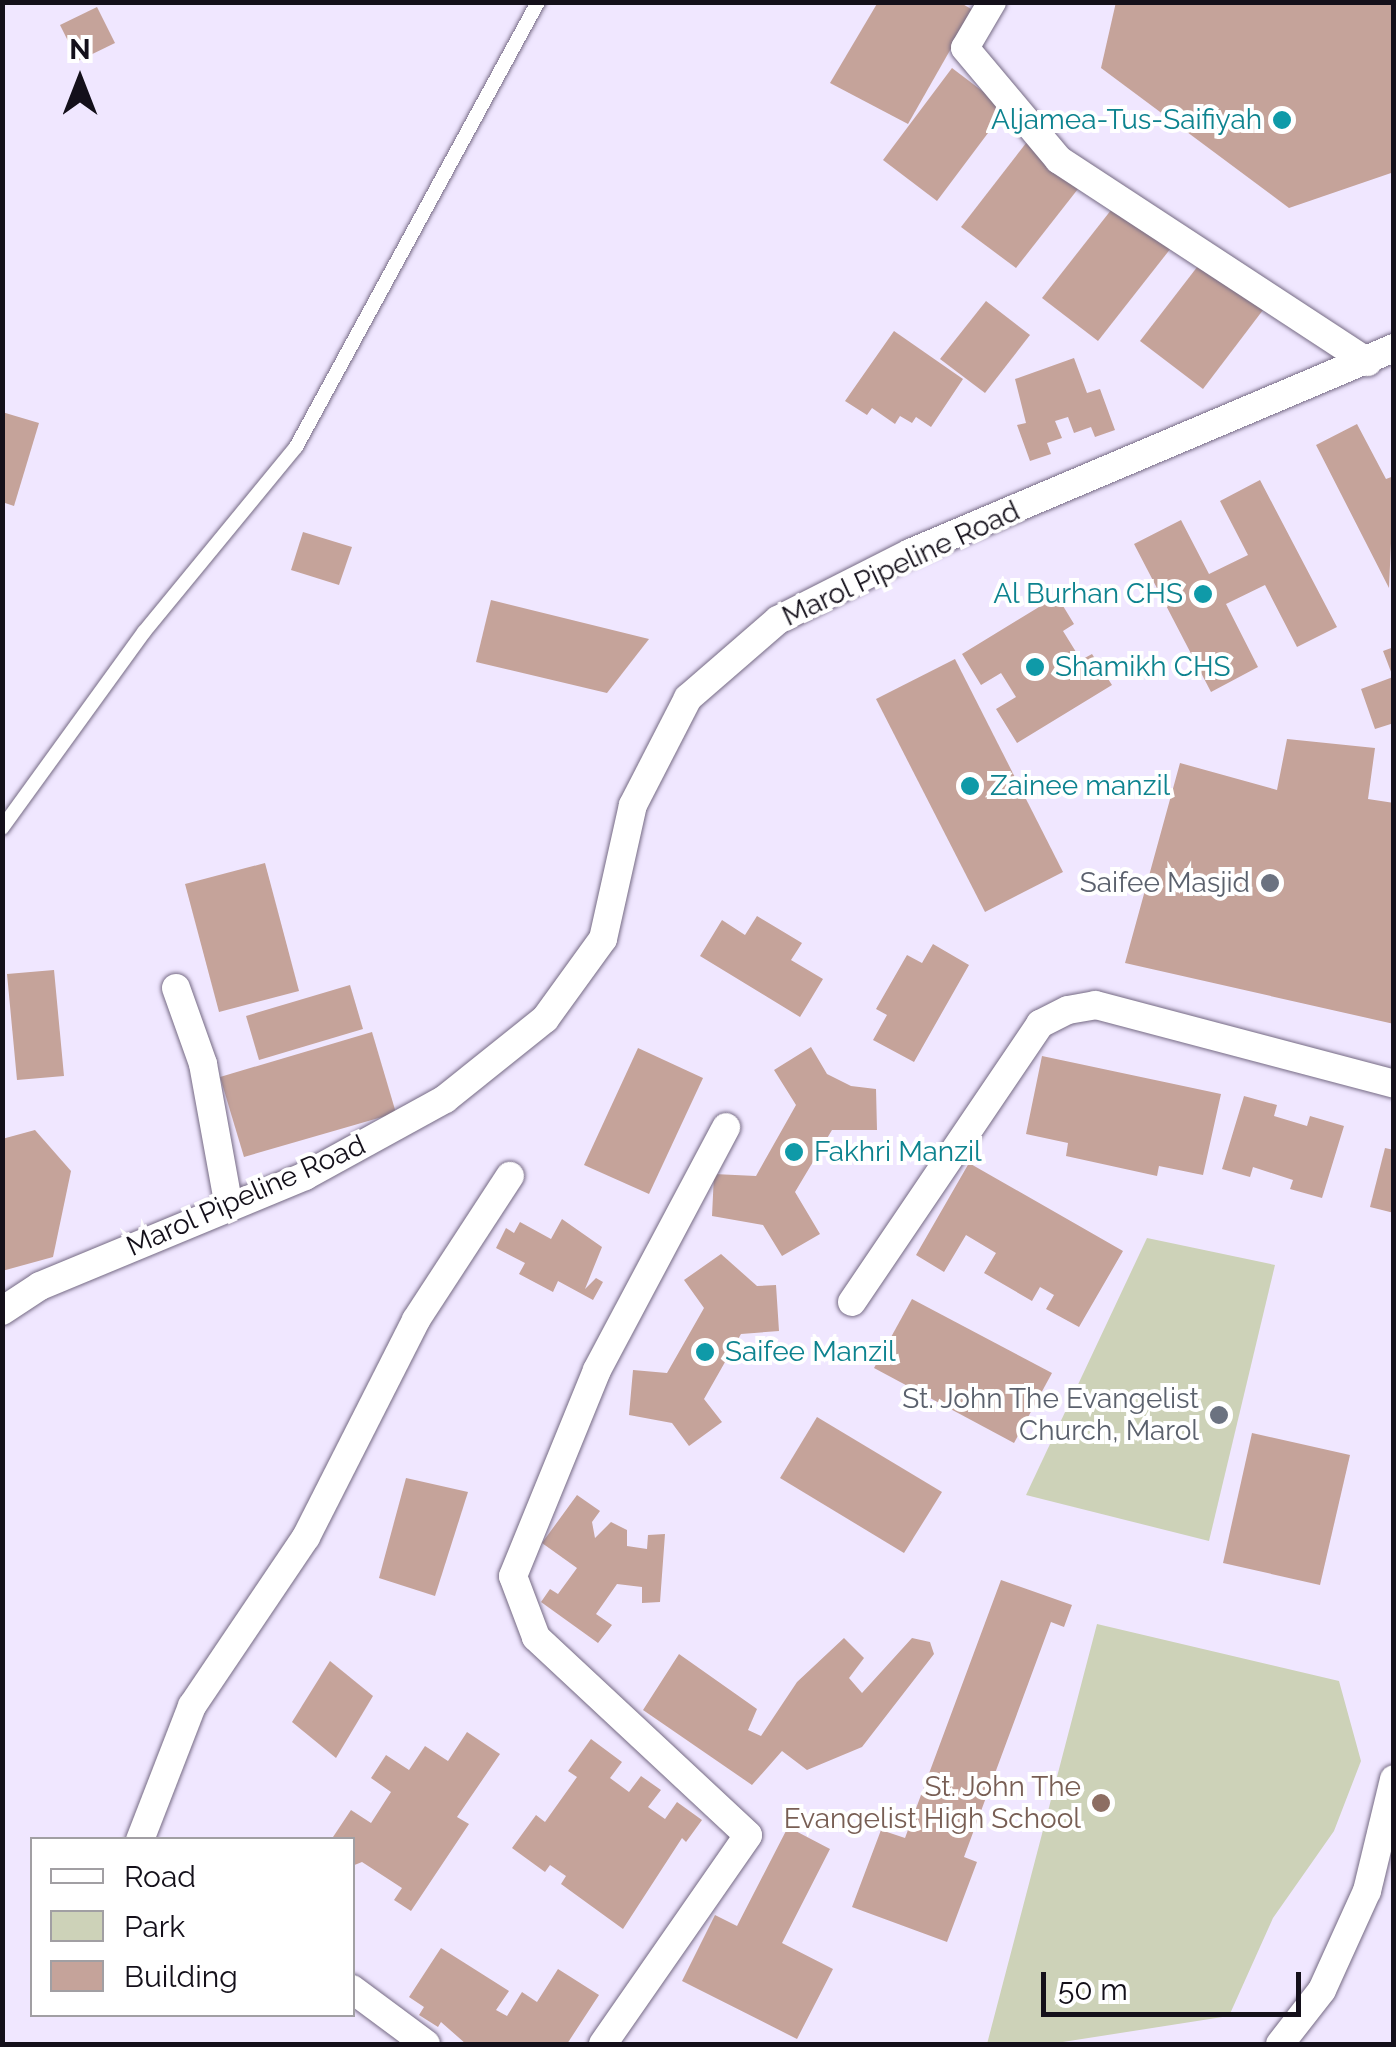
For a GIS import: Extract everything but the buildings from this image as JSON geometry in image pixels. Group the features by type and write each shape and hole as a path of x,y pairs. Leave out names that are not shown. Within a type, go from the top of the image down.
{"street":[{"path":"992,2 965,48 1059,160 1368,362"},
{"name":"Marol Pipeline Road","path":"2,1311 40,1286 304,1176 446,1099 545,1019 603,939 633,805 688,698 778,620 910,553 1394,348"},
{"path":"176,988 203,1064 228,1207"},
{"path":"852,1302 1040,1024 1068,1010 1096,1005 1394,1084"},
{"path":"603,2044 748,1836 536,1637 513,1576 597,1370 726,1127"},
{"path":"141,1837 192,1706 306,1537 416,1320 510,1176"},
{"path":"1280,2044 1322,1990 1367,1891 1394,1779"},
{"path":"355,1991 426,2044"}],"lane":[{"path":"2,828 144,632 296,447 538,2"}],"green space":[{"path":"1147,1238 1275,1265 1209,1541 1026,1495"},
{"path":"1097,1624 1339,1681 1361,1761 1334,1831 1273,1918 1229,2016 1050,2044 987,2044"}],"place":[{"name":"Aljamea-Tus-Saifiyah","path":"1282,120"},
{"name":"Al Burhan CHS","path":"1203,594"},
{"name":"Shamikh CHS","path":"1035,667"},
{"name":"Zainee manzil","path":"970,786"},
{"name":"Saifee Masjid","path":"1270,883"},
{"name":"Fakhri Manzil","path":"794,1152"},
{"name":"Saifee Manzil","path":"705,1352"},
{"name":"St. John The Evangelist Church, Marol","path":"1219,1415"},
{"name":"St. John The Evangelist High School","path":"1101,1803"}]}
